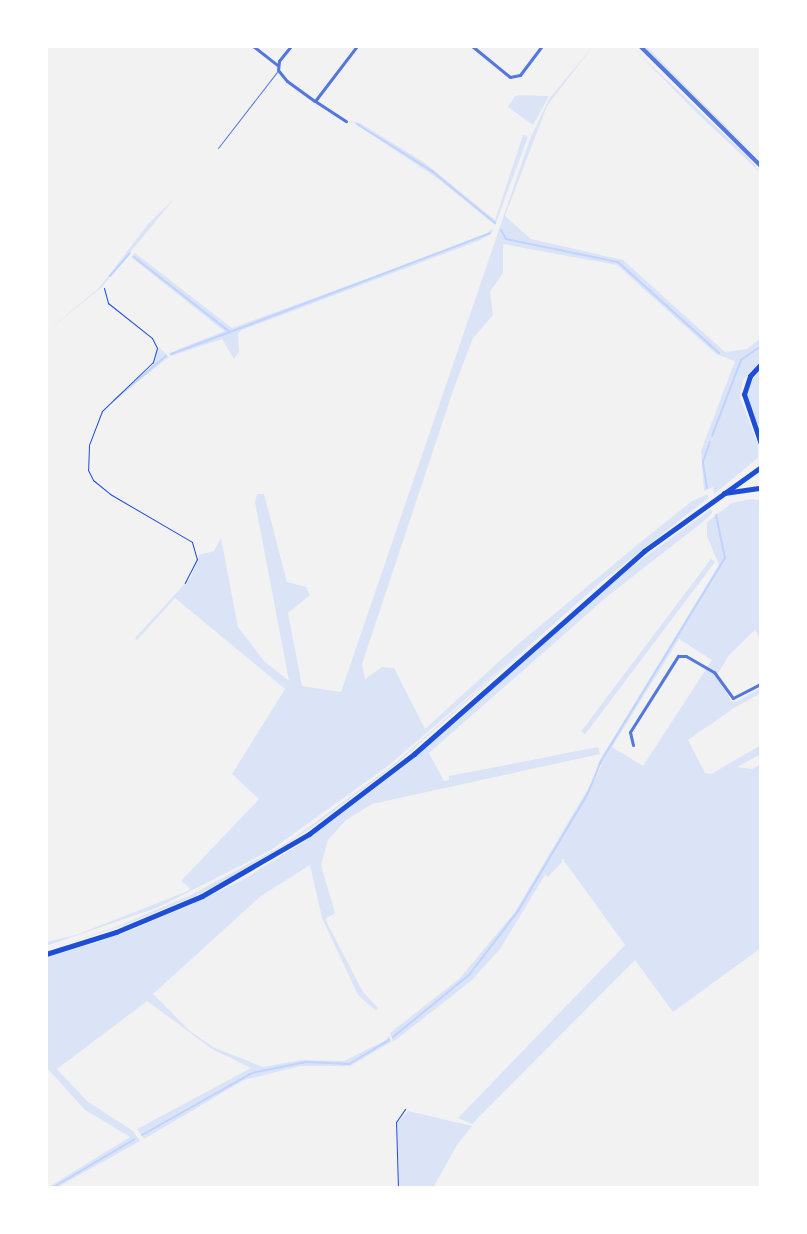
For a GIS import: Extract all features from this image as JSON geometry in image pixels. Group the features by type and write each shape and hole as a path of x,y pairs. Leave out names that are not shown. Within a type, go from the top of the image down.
{"highway":[{"path":"761,364 744,389 751,420 761,444"},
{"path":"751,420 761,430"},
{"path":"46,954 116,932 202,896 320,826 414,754 626,566 761,466"},
{"path":"719,495 748,487 761,488"}],"street":[{"path":"253,46 278,68 287,81 346,121"},
{"path":"278,68 291,46"},
{"path":"315,101 357,46"},
{"path":"472,46 510,77 520,75 542,46"},
{"path":"640,46 761,166"},
{"path":"633,745 630,732 678,656 686,656 714,672 733,698 761,684"}],"lane":[{"path":"218,148 278,68"}],"path":[{"path":"104,288 108,303 152,338 157,348 153,362 102,411 89,445 88,470 93,480 110,494 192,542 197,559 185,583"},
{"path":"398,1188 396,1122 405,1109"}],"shaded area":[{"path":"593,46 547,106 505,216 531,239 623,260 725,352 747,349 761,338 761,360 743,380 740,398 758,444 758,458 714,494 713,487 704,491 701,451 735,361 716,354 617,265 503,244 503,273 490,292 493,315 473,338 454,388 362,664 365,679 382,667 394,668 425,729 517,645 637,545 692,501 708,494 708,498 600,583 395,765 311,828 290,842 221,883 193,897 125,925 46,950 116,927 191,895 287,843 393,765 531,643 388,766 271,850 159,907 46,946 46,942 76,935 188,891 190,888 181,881 259,799 232,774 285,689 175,598 137,640 135,638 191,577 199,555 214,551 221,538 238,627 264,661 289,681 255,502 257,494 264,494 287,582 306,587 310,595 288,613 302,686 341,692 530,139 549,99"},
{"path":"631,46 747,156 761,173 698,114"},
{"path":"643,46 646,46 761,161 685,89"},
{"path":"515,96 549,96 533,125 508,107"},
{"path":"351,121 360,123 425,163 495,220 523,135 528,137 495,225 437,178"},
{"path":"174,199 101,288 46,332 99,288 148,224"},
{"path":"493,228 492,233 478,241 242,330 238,333 239,352 234,359 222,339 171,356 169,354 177,350 224,331 131,257 135,253 232,328 484,236"},
{"path":"159,347 169,357 108,405 152,365"},
{"path":"761,369 761,428 753,417 748,395 752,380"},
{"path":"752,499 761,501 761,640 755,630 729,655 717,675 731,701 735,702 761,688 761,697 759,694 734,708 688,740 705,773 711,774 761,745 761,754 737,767 752,769 761,764 761,948 673,1012 635,960 472,1124 458,1118 625,945 562,858 548,877 545,875 500,949 471,981 393,1042 390,1033 460,978 515,912 602,765 597,765 719,565 707,536 707,522 732,503","holes":["679,639 712,660 643,766 612,747"]},
{"path":"711,509 712,513 704,521 609,595 429,753 444,781 449,780 449,776 598,747 600,754 372,804 346,820 328,840 321,865 335,913 325,919 363,992 378,1008 376,1011 358,995 322,918 310,865 261,896 153,994 190,1031 213,1047 263,1067 301,1060 344,1061 386,1040 389,1035 391,1042 350,1066 300,1066 244,1080 144,1139 137,1129 251,1068 212,1049 147,1001 57,1069 87,1101 133,1131 140,1141 56,1188 47,1188 130,1137 85,1110 46,1067 46,958 122,934 188,906 244,879 308,839 411,761 619,576"},
{"path":"711,559 715,562 585,735 581,732"},
{"path":"408,1111 472,1126 457,1145 433,1188 399,1188 397,1122"}],"waterway":[{"path":"357,124 432,171 495,223"},
{"path":"501,230 506,239 618,262 719,353"},
{"path":"134,257 230,332 490,233"},
{"path":"110,276 130,253"},
{"path":"171,354 230,332"},
{"path":"712,436 741,360 761,346"},
{"path":"114,400 166,356"},
{"path":"707,488 703,462 710,442"},
{"path":"393,1037 469,975 518,911 588,793 601,761 725,558 716,515"},
{"path":"142,1135 252,1073 306,1062 349,1064 389,1040"},
{"path":"52,1188 135,1139"}]}
